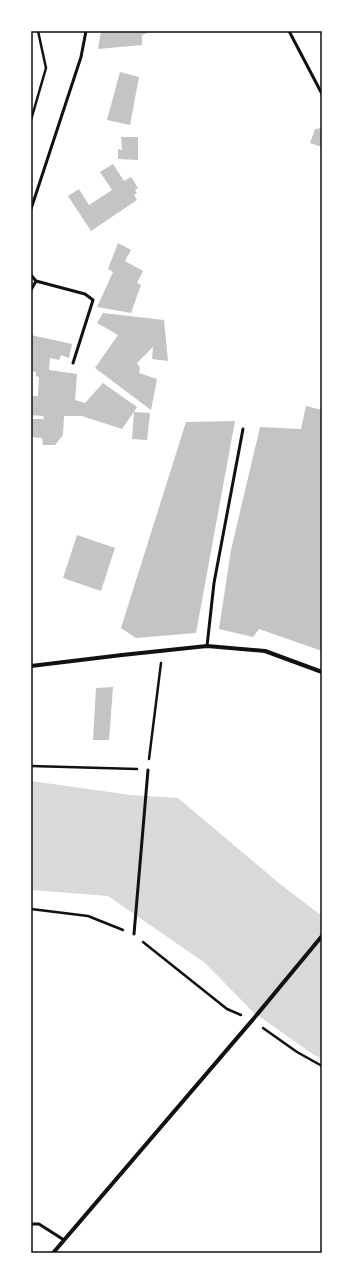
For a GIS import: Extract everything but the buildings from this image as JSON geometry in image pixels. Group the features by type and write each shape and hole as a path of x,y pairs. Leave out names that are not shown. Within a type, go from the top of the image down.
{"street":[{"path":"31,666 207,646 265,651 322,672"},
{"path":"53,1253 322,936"}],"lane":[{"path":"31,209 81,57 86,31"},
{"path":"290,31 322,94"},
{"path":"31,275 36,281 85,294 93,300 73,363"},
{"path":"31,290 36,281"},
{"path":"207,646 214,583 243,429"},
{"path":"134,934 148,770"},
{"path":"31,1224 39,1224 64,1240"}],"path":[{"path":"31,120 46,68 38,31"},
{"path":"31,766 148,770 163,650"},
{"path":"31,909 88,916 134,934 227,1009 253,1019 297,1052 322,1066"}],"shaded area":[{"path":"31,781 131,795 178,798 280,884 322,916 322,1058 314,1055 253,1012 205,963 108,896 31,890"}]}
